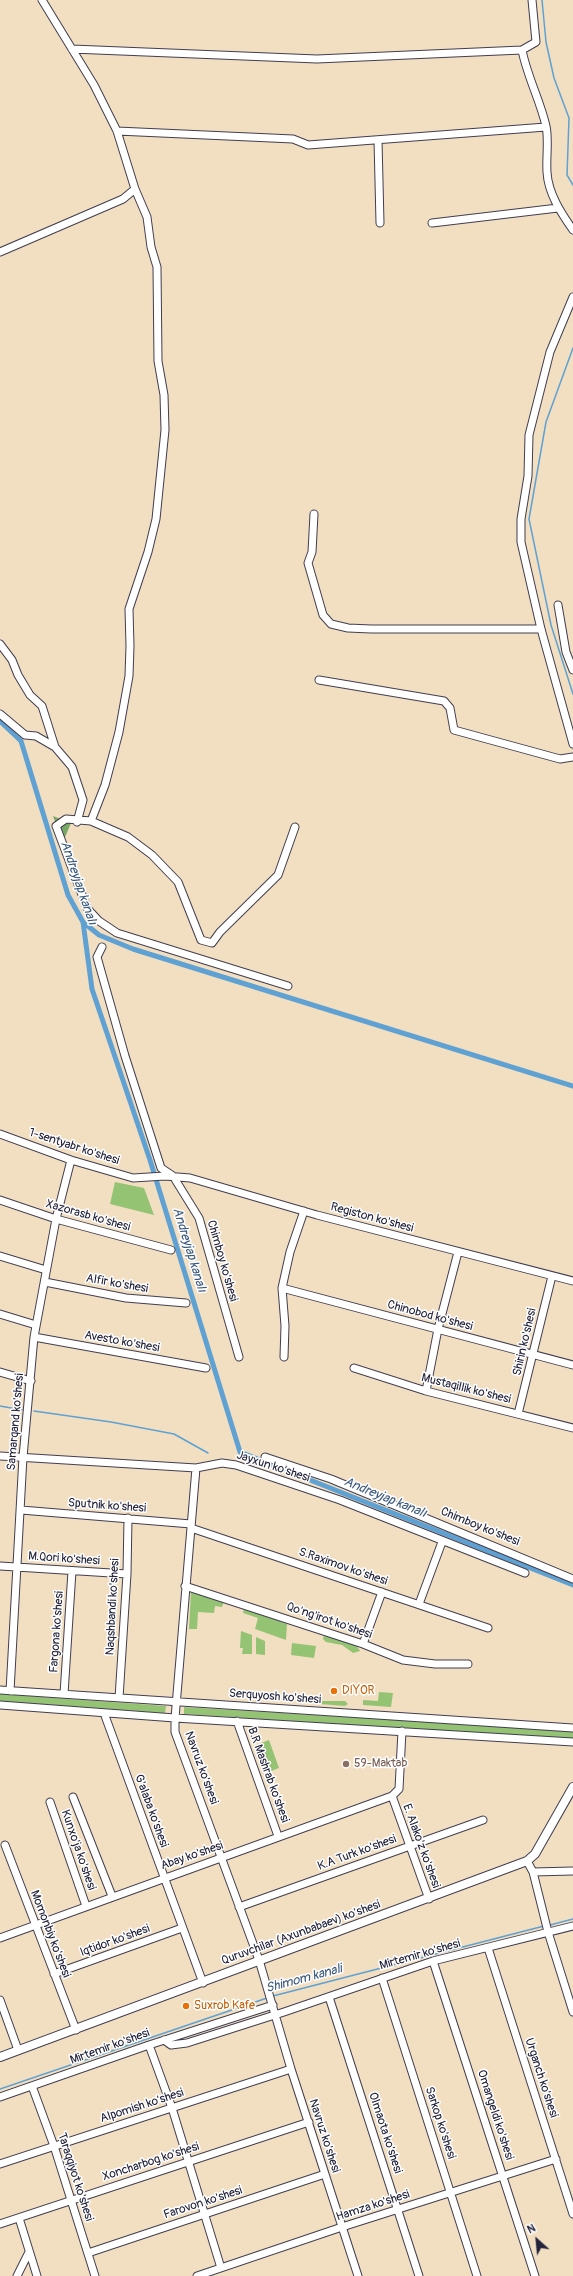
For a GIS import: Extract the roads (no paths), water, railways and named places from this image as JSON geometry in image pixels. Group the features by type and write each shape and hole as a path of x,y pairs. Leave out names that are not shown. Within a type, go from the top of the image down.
{"main road":[{"name":"Quruvchilar (Axunbabaev) ko'shesi","path":"0,2057 203,1983 259,1960 428,1899 527,1861 535,1854 573,1787"}],"street":[{"path":"42,0 94,85 117,131 135,189 147,217 151,247 158,267 158,361 164,395 165,430 156,518 148,552 129,609 129,676 119,732 105,785 91,821"},
{"path":"72,49 317,59 522,50 536,42 532,0"},
{"path":"522,50 526,66 535,86 546,127 547,174 558,208 573,230"},
{"path":"117,131 293,139 308,145 546,127"},
{"path":"378,140 380,223"},
{"path":"0,252 123,198 135,189"},
{"path":"432,223 558,208"},
{"path":"573,297 550,352 529,435 528,476 521,519 521,542 541,629 573,744"},
{"path":"314,514 312,552 308,563 323,615 331,624 348,628 371,629 541,629"},
{"path":"558,605 566,652 573,670"},
{"path":"0,644 12,660 18,675 30,695 42,706 55,747"},
{"path":"320,680 444,701 450,708 454,730 560,759 573,757"},
{"path":"0,714 25,736 36,736 55,747 72,767 84,800 77,822"},
{"path":"288,986 117,933 99,921 87,908 81,896 56,826 66,819 77,822 91,821 128,837 152,856 178,882 202,940 212,943 220,932 278,875 295,827"},
{"name":"Chimboy ko'shesi","path":"102,947 97,957 125,1056 161,1168 169,1176 198,1218 238,1357"},
{"name":"1-sentyabr ko'shesi","path":"0,1134 71,1160 133,1178 169,1176"},
{"name":"Samarqand ko'shesi","path":"10,1691 23,1457 34,1337 56,1219 71,1160"},
{"name":"Registon ko'shesi","path":"169,1176 190,1178 304,1211 573,1282"},
{"name":"Xazorasb ko'shesi","path":"0,1200 56,1219 170,1250"},
{"path":"284,1357 285,1326 282,1288 290,1252 304,1211"},
{"path":"426,1391 438,1330 458,1252"},
{"path":"0,1256 46,1270"},
{"name":"Shirin ko'shesi","path":"518,1414 552,1276"},
{"name":"Alfir ko'shesi","path":"45,1282 126,1298 186,1303"},
{"name":"Chinobod ko'shesi","path":"282,1288 573,1365"},
{"path":"0,1314 36,1325"},
{"name":"Avesto ko'shesi","path":"34,1337 206,1368"},
{"name":"Mustaqillik ko'shesi","path":"354,1368 426,1391 573,1428"},
{"path":"0,1372 31,1381"},
{"name":"Jayxun ko'shesi","path":"0,1456 196,1468 222,1463 236,1466 340,1500 442,1542 486,1556 525,1573"},
{"name":"Chimboy ko'shesi","path":"265,1458 360,1490 573,1579"},
{"name":"Navruz ko'shesi","path":"196,1468 185,1586 175,1732 259,1960 291,2069 358,2276"},
{"name":"Sputnik ko'shesi","path":"21,1510 128,1518 191,1526"},
{"name":"Naqshbandi ko'shesi","path":"119,1698 127,1574 128,1518"},
{"name":"S.Raximov ko'shesi","path":"191,1526 488,1628"},
{"path":"419,1604 442,1542"},
{"name":"M.Qori ko'shesi","path":"0,1566 127,1574"},
{"name":"Fargona ko'shesi","path":"64,1694 72,1571"},
{"name":"Qo'ng'irot ko'shesi","path":"185,1586 363,1644 403,1660 436,1664 468,1664"},
{"path":"363,1644 382,1592"},
{"name":"Serquyosh ko'shesi","path":"0,1690 573,1728"},
{"path":"0,1705 175,1718 573,1742"},
{"name":"G'alaba ko'shesi","path":"104,1713 203,1983"},
{"name":"B.R Mashrab ko'shesi","path":"237,1722 278,1836"},
{"name":"E. Alako'z ko'shesi","path":"402,1731 399,1789 392,1796 428,1899"},
{"name":"Abay ko'shesi","path":"0,1938 163,1877 392,1796"},
{"name":"Kunxo'ja ko'shesi","path":"73,1797 112,1896"},
{"name":"Kunxo'ja ko'shesi","path":"50,1802 86,1906"},
{"name":"K.A Turk ko'shesi","path":"239,1907 483,1820"},
{"name":"Momonbiy ko'shesi","path":"5,1845 34,1925 76,2030"},
{"path":"527,1861 533,1872 544,1918 573,2012"},
{"path":"533,1872 573,1871"},
{"name":"Mirtemir ko'shesi","path":"164,2040 171,2045 176,2045 276,2015 434,1961 573,1926"},
{"name":"Iqtidor ko'shesi","path":"54,1974 182,1928"},
{"name":"Urganch ko'shesi","path":"488,1948 573,2214"},
{"name":"Omangeldi ko'shesi","path":"434,1961 535,2276"},
{"name":"Sarkop ko'shesi","path":"382,1978 478,2276"},
{"name":"Olmaota ko'shesi","path":"329,1997 419,2276"},
{"path":"0,2000 18,2050"},
{"name":"Mirtemir ko'shesi","path":"0,2097 273,2004"},
{"path":"149,2045 172,2108 221,2268"},
{"name":"Alpomish ko'shesi","path":"0,2164 291,2069"},
{"name":"Taraqqiyot ko'shesi","path":"32,2086 54,2146 95,2276"},
{"name":"Xoncharbog ko'shesi","path":"0,2224 309,2122"},
{"name":"Hamza ko'shesi","path":"197,2276 342,2227 556,2159"},
{"name":"Farovon ko'shesi","path":"88,2252 325,2174"},
{"path":"19,2218 37,2276"},
{"path":"17,2276 29,2252"}],"waterway":[{"path":"542,0 546,42 554,78 569,118 567,175 573,185"},
{"path":"573,348 546,422 529,519 551,625 573,694"},
{"name":"Andreyjap kanalı","path":"0,721 21,741 68,895 83,922 92,989 150,1160 240,1452 573,1585"},
{"path":"83,922 99,935 133,949 573,1086"},
{"path":"0,1406 22,1410"},
{"path":"34,1411 111,1422 174,1434 208,1453"},
{"name":"Shimom kanali","path":"550,1925 573,1919"},
{"name":"Shimom kanali","path":"273,1996 544,1926"},
{"name":"Shimom kanali","path":"0,2089 267,1998"}],"place":[{"name":"DIYOR","path":"334,1691"},
{"name":"59-Maktab","path":"346,1764"},
{"name":"Suxrob Kafe","path":"186,2006"}]}
